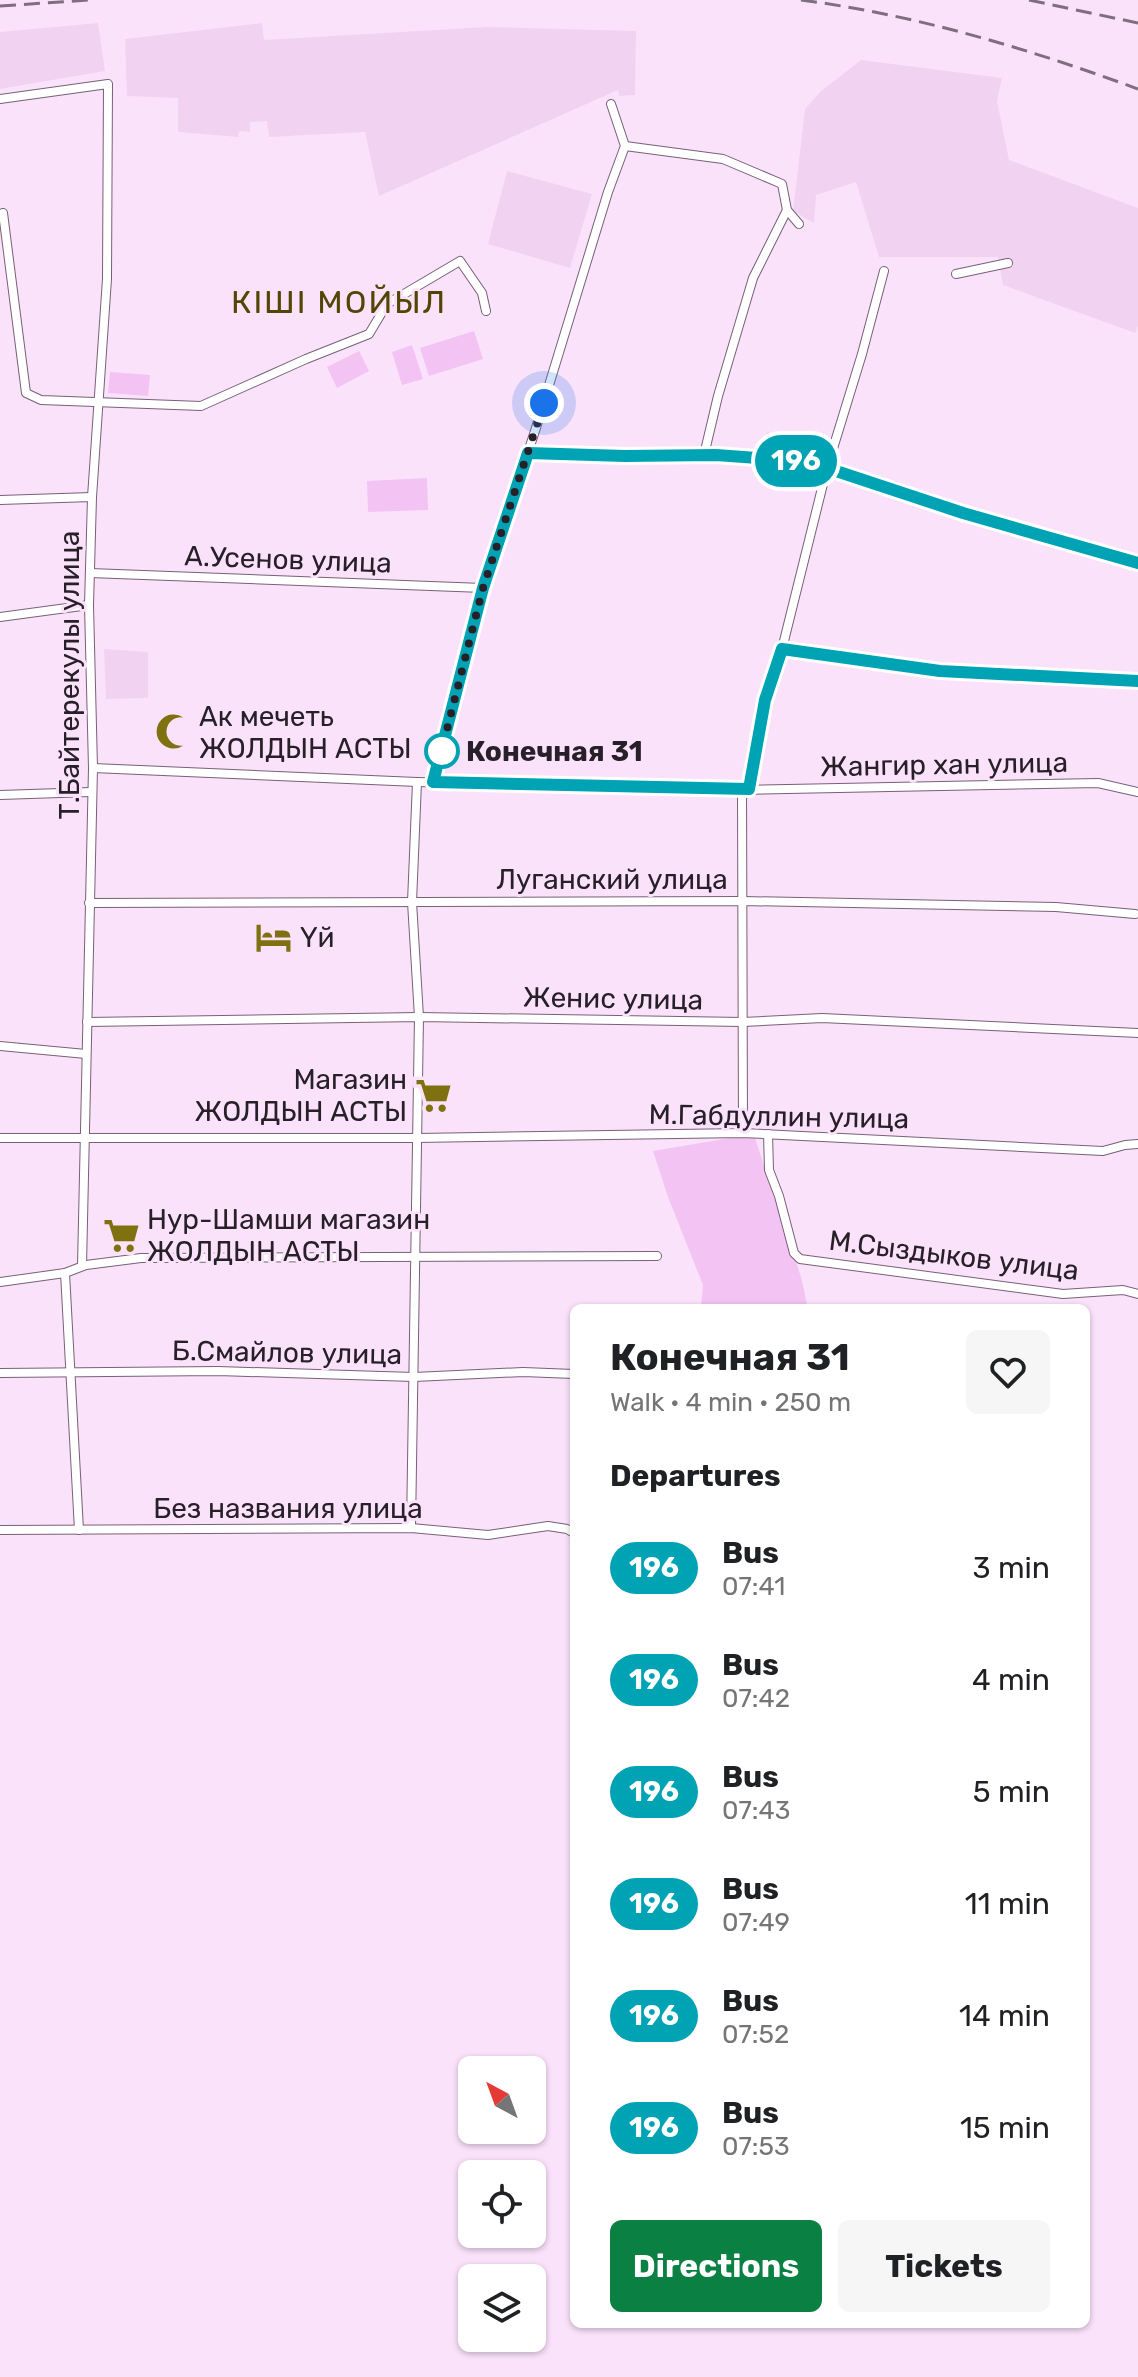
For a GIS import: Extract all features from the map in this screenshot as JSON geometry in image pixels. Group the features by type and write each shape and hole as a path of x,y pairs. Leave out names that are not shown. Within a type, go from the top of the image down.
{"street":[{"name":"Т.Байтерекулы улица","path":"0,99 108,84 107,279 92,497 89,605 93,768 82,1266"},
{"path":"433,782 483,588 625,146 611,104"},
{"path":"625,146 723,159 782,184 787,210 799,224"},
{"path":"704,455 753,278 787,210"},
{"path":"3,213 26,393 41,400 201,406 369,334 387,304 460,261 482,293 486,311"},
{"path":"956,274 1008,263"},
{"path":"743,1133 746,790 765,700 782,649 827,468 884,271"},
{"path":"528,453 704,455 797,461 1138,563"},
{"path":"0,500 92,497"},
{"name":"А.Усенов улица","path":"90,573 483,588"},
{"path":"0,617 89,605"},
{"path":"782,649 940,671 1138,681"},
{"name":"Жангир хан улица","path":"93,768 417,782 746,790 1098,783 1138,792"},
{"path":"411,1528 419,1017 412,902 417,782"},
{"path":"0,795 91,792"},
{"name":"Луганский улица","path":"89,903 743,901 1056,907 1135,914"},
{"name":"Женис улица","path":"87,1022 419,1017 743,1022 822,1018 1138,1033"},
{"path":"0,1046 86,1054"},
{"name":"М.Габдуллин улица","path":"0,1138 417,1138 743,1133 1103,1151 1138,1144"},
{"name":"М.Сыздыков улица","path":"768,1134 769,1170 794,1253 800,1259 1063,1294 1123,1290 1138,1294"},
{"path":"0,1282 141,1258 657,1256"},
{"path":"65,1273 79,1530"},
{"name":"Б.Смайлов улица","path":"0,1373 218,1371 414,1377 523,1372 570,1374"},
{"name":"Без названия улица","path":"0,1530 411,1528 488,1535 548,1526 570,1531"}],"shaded area":[{"path":"98,23 105,71 0,89 0,32"},
{"path":"262,23 264,40 487,27 636,31 635,95 619,96 618,90 379,196 365,132 269,137 267,121 250,122 250,132 239,131 238,137 178,132 178,98 127,96 125,39"},
{"path":"861,60 1002,78 997,101 1009,160 1138,208 1138,326 1135,333 1003,285 998,257 879,257 856,182 816,195 814,223 793,211 805,109 820,92"},
{"path":"507,171 592,194 570,268 488,244"},
{"path":"474,331 483,359 429,376 420,348"},
{"path":"412,345 423,379 402,385 392,352"},
{"path":"359,351 369,371 337,388 327,367"},
{"path":"110,372 150,375 148,396 108,393"},
{"path":"427,478 428,510 368,512 367,481"},
{"path":"104,649 148,652 148,698 106,699"},
{"path":"736,1137 755,1138 807,1304 701,1304 703,1285 653,1151"}],"railway":[{"path":"0,6 89,0"},
{"path":"801,0 844,6 972,35 1138,89"},
{"path":"1029,0 1138,23"}],"bus line":[{"name":"196","path":"1138,563 797,461 716,455 528,453 483,588 433,782 749,789 765,700 782,649 940,671 1138,681"}],"place":[{"name":"Ак мечеть ЖОЛДЫН АСТЫ","path":"173,732"},
{"name":"Конечная 31","path":"442,751"},
{"name":"Үй","path":"274,937"},
{"name":"Магазин ЖОЛДЫН АСТЫ","path":"433,1095"},
{"name":"Нур-Шамши магазин ЖОЛДЫН АСТЫ","path":"121,1235"}],"district":[{"name":"КІШІ МОЙЫЛ","path":"339,302"}],"route":[{"path":"442,751 483,588 544,403"}]}
